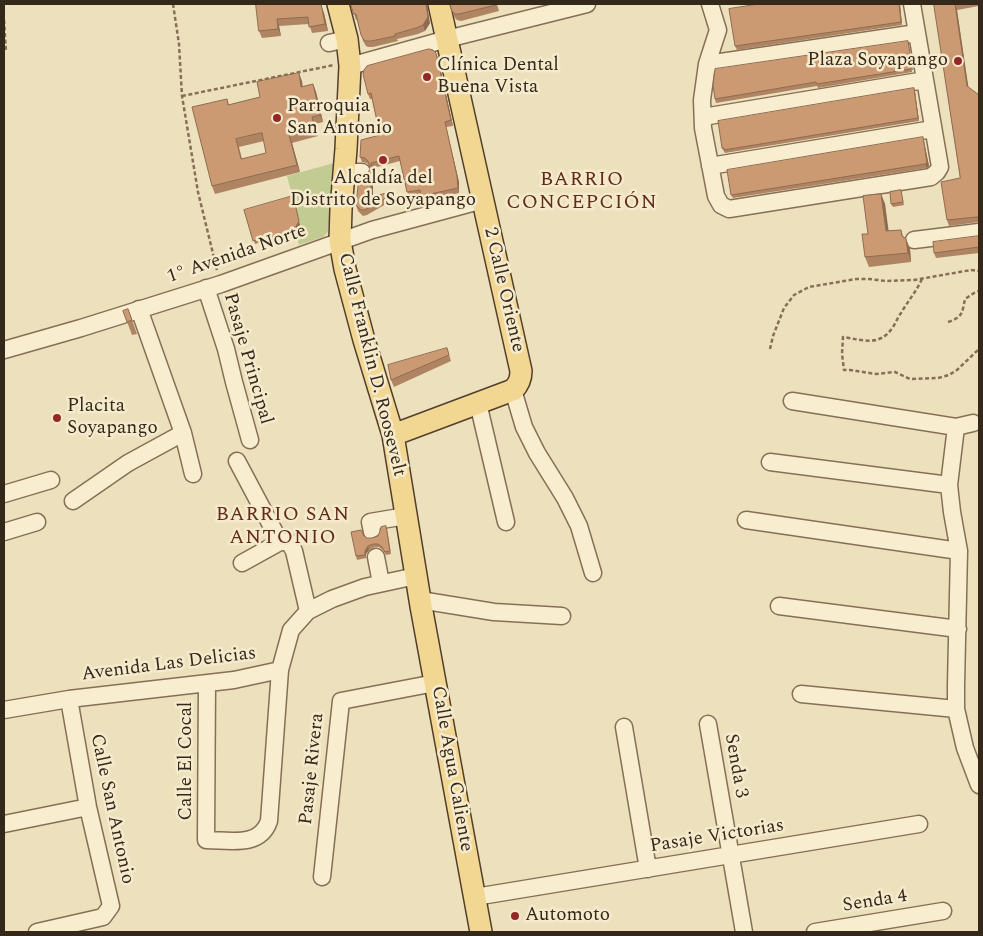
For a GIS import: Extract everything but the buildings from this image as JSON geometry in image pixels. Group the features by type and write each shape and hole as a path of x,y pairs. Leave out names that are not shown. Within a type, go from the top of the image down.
{"main road":[{"name":"Calle Franklin D. Roosevelt","path":"338,4 338,41 350,66 334,106 339,148 353,172 341,209 340,241 345,269 364,340 393,435 420,603"},
{"name":"2 Calle Oriente","path":"439,4 521,371 519,384 513,390"},
{"path":"393,435 513,390"},
{"name":"Calle Agua Caliente","path":"420,603 481,932"}],"street":[{"path":"350,66 586,4"},
{"path":"710,4 718,30"},
{"path":"722,4 718,30 707,64 702,100 703,128 716,196 721,205 729,209 931,177 937,172 940,167 912,4"},
{"path":"707,64 917,33"},
{"path":"703,117 925,80"},
{"path":"710,166 933,128"},
{"name":"1° Avenida Norte","path":"4,350 81,328 213,286 372,230 413,212 483,200"},
{"path":"914,240 979,232"},
{"name":"Pasaje Principal","path":"213,286 226,349 250,440"},
{"path":"139,309 183,433 193,474"},
{"path":"513,390 524,428 532,445 565,498 579,526 593,573"},
{"path":"792,401 956,427 973,423"},
{"path":"478,403 506,522"},
{"path":"956,427 949,485 959,551 956,709 965,748 979,785"},
{"path":"73,500 128,463 183,433"},
{"path":"237,461 280,542"},
{"path":"770,462 949,485"},
{"path":"4,494 51,480"},
{"path":"372,532 370,522 406,516"},
{"path":"746,520 959,551"},
{"path":"4,532 38,522"},
{"path":"242,563 280,542 289,542 294,551 308,611"},
{"path":"376,556 381,583"},
{"name":"Avenida Las Delicias","path":"4,710 69,699 234,680 280,670 291,630 308,611 332,599 365,587 416,576"},
{"path":"420,603 494,612 562,616"},
{"path":"779,606 958,629"},
{"name":"Calle El Cocal","path":"207,683 206,840 247,841 261,835 269,821 280,670"},
{"name":"Pasaje Rivera","path":"322,877 340,701 435,683"},
{"path":"801,694 956,709"},
{"name":"Calle San Antonio","path":"37,932 103,917 111,906 88,807 69,699"},
{"name":"Senda 3","path":"708,724 744,932"},
{"path":"624,727 648,869"},
{"path":"4,824 88,807"},
{"name":"Pasaje Victorias","path":"475,897 919,824"},
{"name":"Senda 4","path":"814,932 943,912"}],"path":[{"path":"173,4 179,44 182,96 213,286"},
{"path":"4,20 6,52"},
{"path":"182,96 341,64 350,66"},
{"path":"770,349 784,308 794,295 809,287 869,278 886,281 922,279 979,270"},
{"path":"922,279 894,326 884,337 874,340 843,337 842,354 844,370 876,374 895,372 910,379 938,378 949,375 957,370 979,349"},
{"path":"948,322 957,319 962,312 966,299 979,291"}],"green space":[{"path":"334,163 328,232 323,237 299,245 295,233 300,224 287,176"}],"place":[{"name":"Plaza Soyapango","path":"958,61"},
{"name":"Clínica Dental Buena Vista","path":"427,77"},
{"name":"Parroquia San Antonio","path":"277,118"},
{"name":"Alcaldía del Distrito de Soyapango","path":"383,160"},
{"name":"Placita Soyapango","path":"57,418"},
{"name":"Automoto","path":"515,916"}],"district":[{"name":"BARRIO CONCEPCIÓN","path":"582,192"},
{"name":"BARRIO SAN ANTONIO","path":"283,528"}]}
